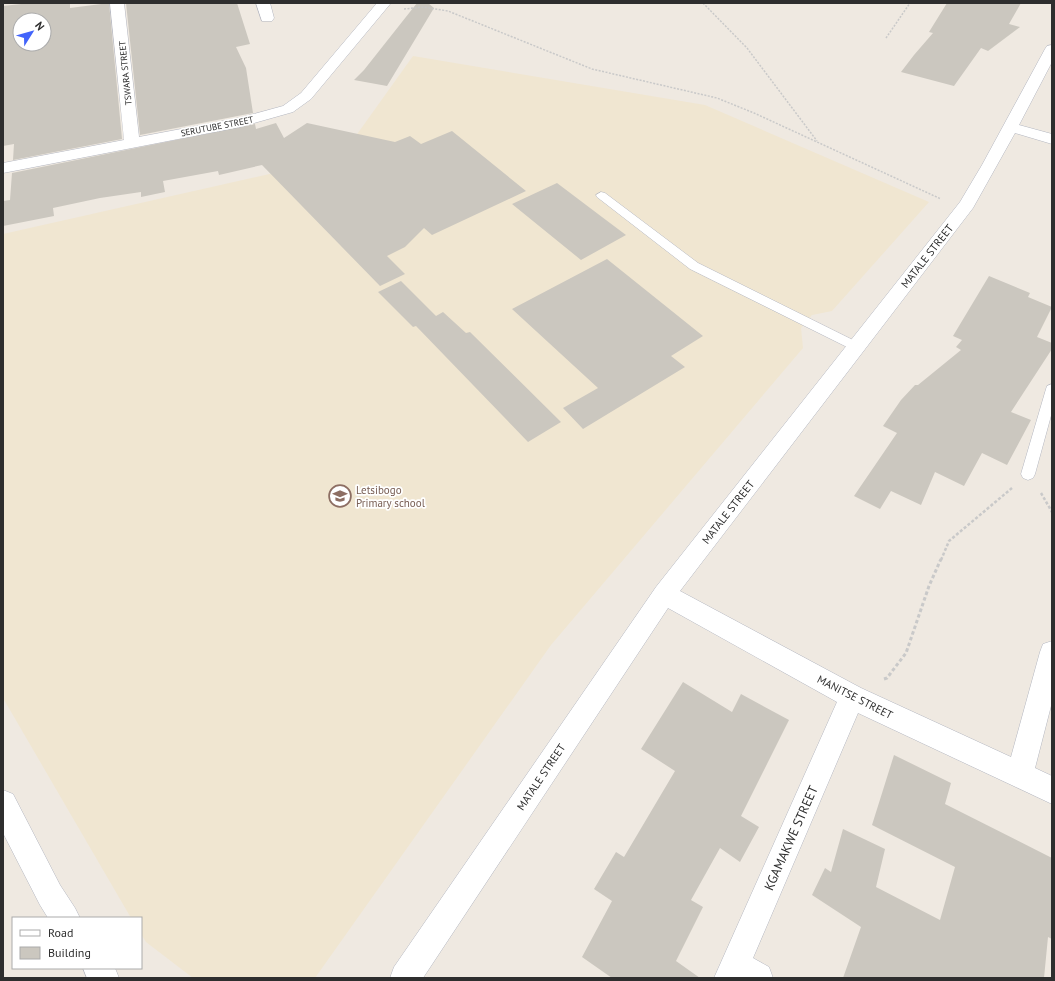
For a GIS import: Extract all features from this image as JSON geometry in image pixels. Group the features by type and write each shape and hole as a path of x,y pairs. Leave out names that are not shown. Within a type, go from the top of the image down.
{"street":[{"name":"TSWARA STREET","path":"117,3 132,142"},
{"path":"263,3 267,18"},
{"name":"SERUTUBE STREET","path":"3,168 240,122 288,109 306,96 380,8"},
{"name":"MATALE STREET","path":"405,978 664,594 857,347 969,200 1011,126 1047,69 1052,49"},
{"path":"1011,126 1052,139"},
{"name":"MANITSE STREET","path":"664,594 852,697 1052,790"},
{"path":"1020,776 1052,652"},
{"name":"KGAMAKWE STREET","path":"741,974 852,697"},
{"path":"3,804 50,895 64,917"},
{"path":"99,969 104,978"}],"lane":[{"path":"601,195 694,266 857,347"},
{"path":"1028,474 1052,389"}],"path":[{"path":"703,3 746,48 818,142"},
{"path":"886,38 910,3"},
{"path":"380,8 423,7 448,11 592,69 717,98 818,142 969,200"},
{"path":"852,697 887,678 906,653 929,586 949,541 1028,474"}],"shaded area":[{"name":"Letsibogo Primary school","path":"413,56 705,105 929,202 832,311 812,315 801,328 803,348 551,645 315,978 193,978 146,942 142,936 142,917 130,917 3,698 3,234 340,158"}],"building":[{"path":"30,3 70,3 70,8 109,3 122,139 13,160 14,144 3,146 3,6"},
{"path":"126,3 237,3 250,44 236,47 246,68 253,113 140,135"},
{"path":"417,3 428,3 434,8 387,86 354,80 364,70"},
{"path":"947,3 1021,3 1009,24 1020,27 988,51 981,48 954,86 901,72 933,33 929,32"},
{"path":"276,123 284,138 307,123 395,142 410,136 421,144 452,131 526,191 432,235 424,228 405,247 387,256 405,274 380,286 262,165 219,175 218,171 163,181 165,192 141,197 141,192 100,198 53,208 54,216 3,226 3,201 10,200 12,173 255,124 256,129"},
{"path":"557,183 626,235 581,260 512,204"},
{"path":"607,259 703,336 671,356 685,367 583,429 563,408 598,388 512,309"},
{"path":"989,276 1030,293 1028,297 1052,307 1037,337 1052,343 1052,349 1011,412 1031,420 1007,465 982,453 964,486 935,472 921,505 891,491 880,509 854,496 897,433 883,426 901,400 915,385 918,385 961,350 956,347 962,340 953,336"},
{"path":"401,281 436,316 443,312 466,333 470,332 561,422 528,442 416,326 413,327 378,292"},
{"path":"683,682 732,712 741,694 789,720 741,816 759,827 740,862 720,848 691,900 703,907 676,961 700,978 612,978 582,957 612,901 594,889 616,852 624,857 675,771 641,749"},
{"path":"894,755 951,783 945,804 1052,858 1052,939 1048,937 1044,978 843,978 861,927 812,895 825,868 831,872 843,829 885,849 876,887 940,920 955,867 872,825"}],"place":[{"name":"Letsibogo Primary school","path":"340,496"}]}
